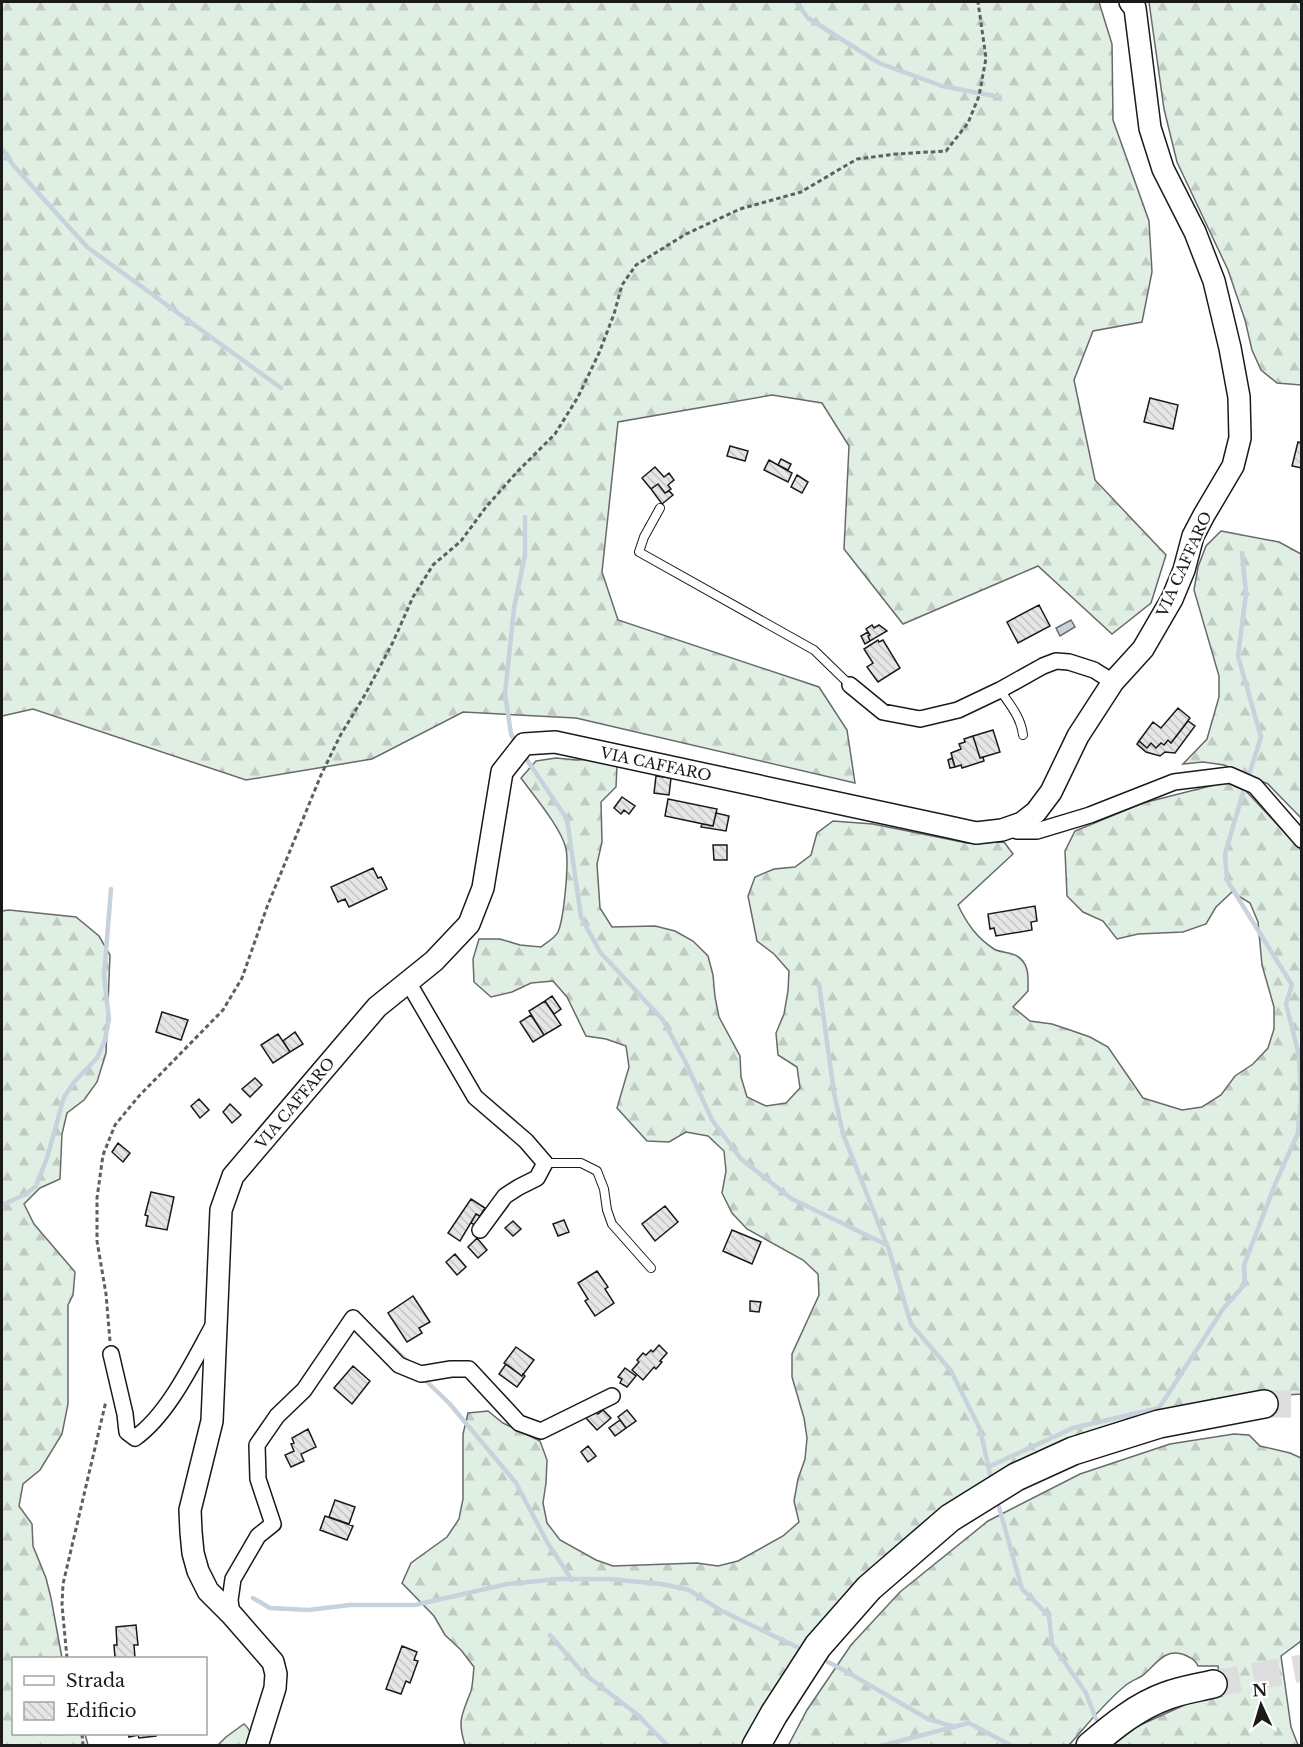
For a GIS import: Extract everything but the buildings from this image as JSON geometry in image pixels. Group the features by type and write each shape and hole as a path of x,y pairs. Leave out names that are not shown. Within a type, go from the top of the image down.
{"highway":[{"path":"756,1746 818,1646 869,1588 950,1518 1016,1477 1073,1451 1159,1424 1264,1404"},
{"path":"1090,1746 1118,1723 1149,1703 1179,1692 1213,1684"}],"street":[{"name":"VIA CAFFARO","path":"257,1746 275,1688 276,1674 273,1662 208,1591 198,1571 191,1532 190,1510 212,1421 221,1210 233,1176 377,1007 434,961 468,924 483,888 502,772 524,744 555,742 976,832 1002,831 1022,823 1036,812 1051,792 1078,736 1113,682 1143,649 1172,599 1184,570 1193,536 1233,466 1240,438 1239,397 1214,281 1195,232 1163,169 1150,128 1135,8 1130,2"},
{"path":"850,685 883,712 920,719 958,710 1056,661 1069,662 1094,670 1113,682"},
{"path":"1009,827 1017,831 1037,831 1090,815 1174,782 1230,775 1255,786 1302,840"},
{"path":"408,982 475,1097 526,1141 545,1163 537,1178 505,1196 480,1230"},
{"path":"232,1615 230,1600 233,1579 258,1536 273,1524 258,1479 257,1445 277,1416 304,1390 353,1318 399,1365 421,1374 451,1369 469,1369 519,1423 541,1431 612,1396"},
{"path":"111,1354 127,1432 135,1438 147,1430 176,1390 216,1322"}],"lane":[{"path":"660,508 644,537 639,552 814,650 850,685"},
{"path":"1000,690 1017,716 1023,735"},
{"path":"545,1163 581,1163 597,1171 604,1189 612,1224 651,1268"}],"path":[{"path":"111,1354 106,1294 97,1241 97,1198 103,1155 115,1125 139,1096 223,1010 242,978 267,907 321,775 340,736 393,642 413,597 433,565 461,541 486,507 555,434 578,397 599,353 622,285 636,265 686,234 751,205 801,192 857,159 946,151 968,123 979,96 987,58 978,2"},
{"path":"66,1657 62,1605 63,1584 108,1394"}],"green space":[{"path":"2,2 1099,2 1112,44 1113,120 1149,221 1152,272 1142,322 1093,331 1074,380 1095,480 1166,555 1151,603 1112,634 1038,566 903,624 844,549 849,446 822,403 772,395 618,422 602,572 618,620 819,687 847,730 855,783 576,718 463,712 372,759 246,780 33,709 2,716"},
{"path":"1149,2 1301,2 1301,385 1277,383 1261,370 1252,350 1245,320 1228,270 1177,162 1164,109"},
{"path":"1221,531 1279,542 1301,554 1301,818 1268,784 1224,765 1203,762 1183,764 1207,739 1219,697 1219,676 1194,590 1198,567 1206,546"},
{"path":"556,758 597,759 617,766 616,787 601,802 602,842 597,864 600,908 612,927 655,926 675,931 693,941 708,956 719,1017 740,1056 741,1077 747,1097 766,1106 786,1103 800,1088 797,1067 778,1055 776,1033 784,1014 789,971 774,954 757,941 748,896 755,877 774,869 795,867 811,855 817,833 833,821 873,824 967,843 1004,842 1013,854 958,905 982,940 997,950 1017,956 1024,963 1028,991 1013,1007 1030,1021 1052,1024 1070,1030 1108,1047 1143,1098 1182,1110 1202,1107 1221,1095 1235,1076 1253,1064 1268,1048 1274,1029 1274,1007 1262,965 1258,922 1250,903 1232,892 1216,907 1206,924 1183,932 1138,934 1117,939 1103,921 1083,912 1067,896 1065,851 1075,831 1143,803 1226,782 1246,791 1301,850 1301,1394 1220,1399 1143,1414 1069,1438 1001,1471 949,1504 893,1549 835,1609 747,1745 465,1745 461,1723 471,1691 474,1667 445,1635 434,1616 402,1583 411,1563 447,1537 459,1519 463,1499 463,1434 468,1413 488,1411 503,1423 540,1441 547,1460 543,1503 547,1523 560,1540 596,1560 613,1566 697,1563 718,1566 738,1561 783,1536 799,1522 794,1501 805,1459 807,1438 804,1418 792,1377 792,1354 819,1295 818,1274 803,1260 747,1229 732,1213 722,1193 726,1171 724,1151 708,1136 686,1132 669,1142 647,1141 617,1108 629,1067 626,1046 606,1039 586,1036 567,997 553,981 531,983 512,992 491,997 474,982 473,959 479,939 500,939 520,945 541,947 558,932 565,891 566,849 553,822 521,778 536,761"},
{"path":"2,911 76,917 99,936 110,955 106,1053 97,1082 84,1100 67,1113 62,1134 60,1179 40,1188 24,1204 34,1224 75,1272 73,1295 68,1305 68,1404 62,1434 40,1470 23,1484 19,1506 32,1524 33,1546 46,1578 62,1657 12,1657 12,1735 85,1735 88,1745 2,1745"},
{"path":"1234,1434 1249,1435 1260,1446 1301,1458 1301,1641 1281,1656 1291,1727 1298,1745 1113,1745 1138,1726 1191,1702 1222,1696 1218,1666 1198,1666 1185,1655 1171,1653 1161,1658 1142,1676 1118,1692 1069,1745 788,1746 807,1710 851,1645 900,1592 988,1521 1080,1474 1170,1444"},
{"path":"244,1724 250,1733 250,1745 217,1746 226,1737"}],"shaded area":[{"path":"1071,620 1075,627 1060,636 1056,628"}],"waterway":[{"path":"796,2 808,18 879,63 942,86 1000,97"},
{"path":"2,149 13,165 87,247 281,388"},
{"path":"517,744 511,734 505,694 514,608 525,555 525,517"},
{"path":"1242,553 1246,593 1238,656 1261,737 1248,778"},
{"path":"523,754 567,819 581,917 600,952 663,1020 712,1120 741,1159 792,1199 887,1245"},
{"path":"988,1467 1073,1428 1159,1408 1223,1309 1245,1284 1244,1265 1276,1182 1298,1133 1301,1097 1299,1055 1286,1004 1292,985 1227,880 1225,854 1245,786"},
{"path":"2,1205 26,1194 36,1186 47,1158 64,1097 75,1081 97,1058 105,1040 109,1019 104,976 111,889"},
{"path":"819,984 834,1093 843,1134 889,1250 911,1324 951,1371 980,1429 990,1474"},
{"path":"379,1334 408,1362"},
{"path":"422,1377 449,1403 516,1483 547,1542 572,1580"},
{"path":"999,1507 1022,1589 1049,1616 1052,1644 1086,1693 1096,1719"},
{"path":"253,1598 270,1608 308,1610 350,1605 415,1605 507,1584 558,1579 609,1579 662,1584 689,1590 720,1610 797,1647"},
{"path":"550,1635 583,1673 638,1715 668,1746"},
{"path":"828,1662 928,1719 955,1727"},
{"path":"880,1746 969,1723 1012,1746"}],"tunnel":[{"path":"1264,1404 1302,1404"},
{"path":"1213,1684 1302,1668"}]}
